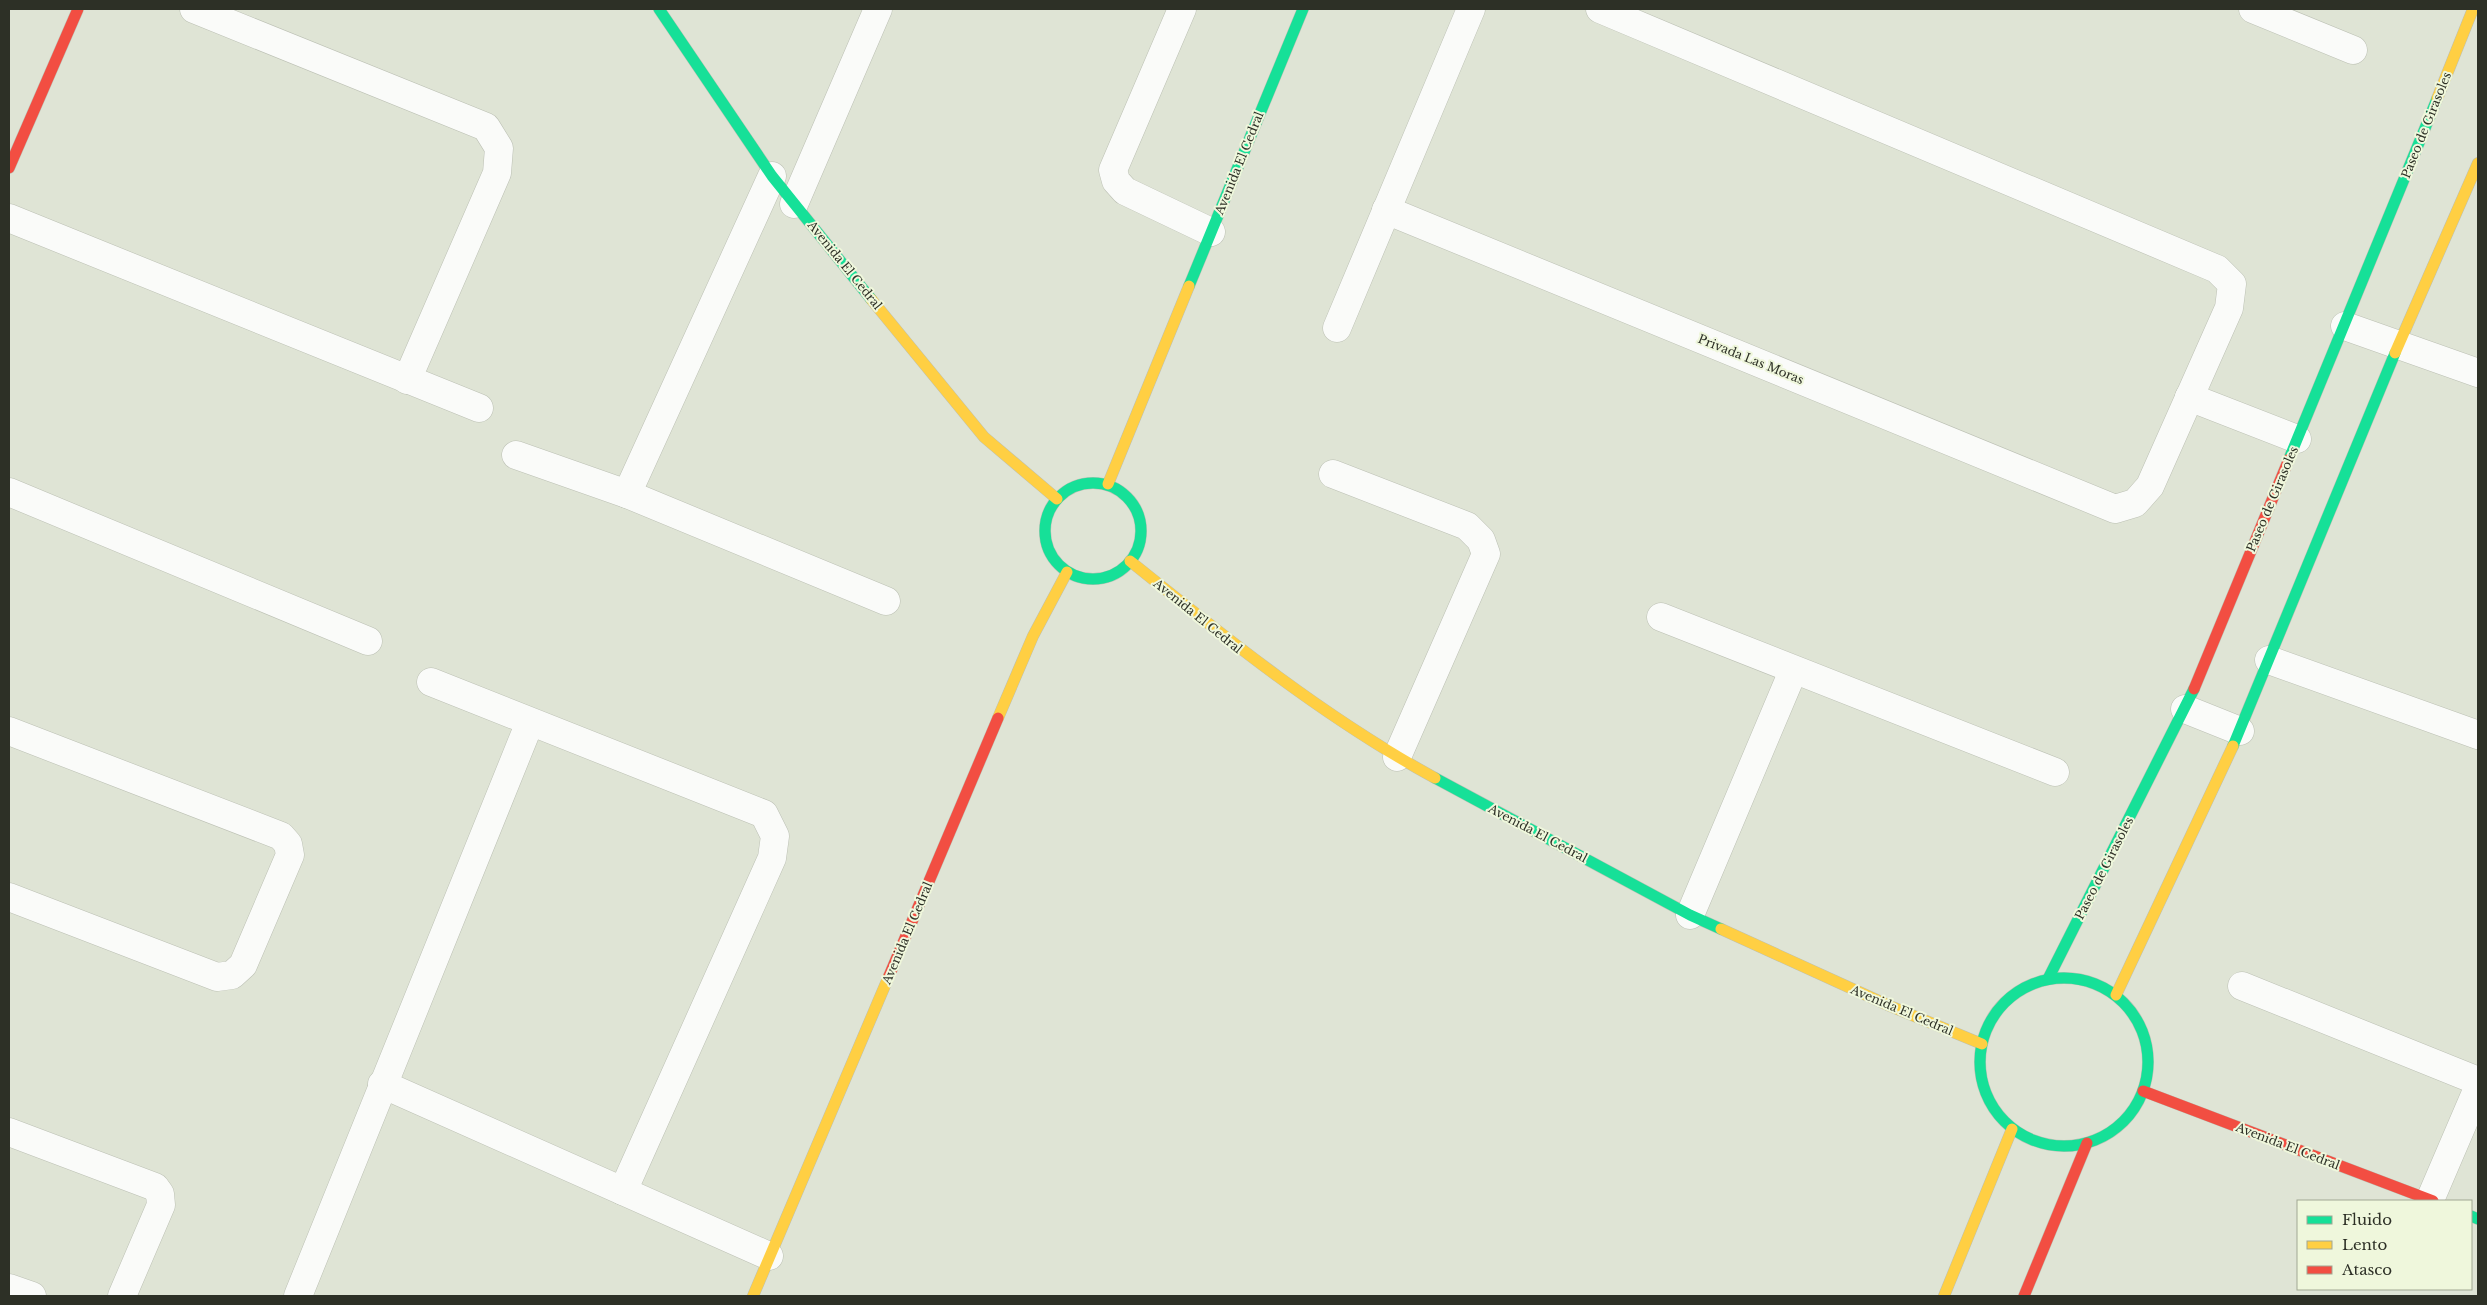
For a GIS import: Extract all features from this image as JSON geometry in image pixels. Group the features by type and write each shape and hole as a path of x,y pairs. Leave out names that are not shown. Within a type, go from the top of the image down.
{"street":[{"path":"9,168 78,9"},
{"path":"194,9 486,127 499,148 497,173 407,380"},
{"name":"Avenida El Cedral","path":"659,9 772,176 794,204 984,437 1057,499"},
{"path":"794,204 878,9"},
{"path":"1182,9 1113,170 1116,181 1125,191 1211,232"},
{"name":"Avenida El Cedral","path":"1108,484 1303,9"},
{"path":"1337,328 1471,9"},
{"path":"1600,9 2217,269 2232,284 2229,308 2190,396 2297,440"},
{"path":"2253,9 2352,50"},
{"name":"Paseo de Girasoles","path":"2048,979 2185,709 2345,326 2473,9"},
{"path":"2116,995 2240,732 2399,343 2478,163"},
{"path":"627,494 772,176"},
{"name":"Privada Las Moras","path":"1386,210 2115,509 2135,503 2150,486 2190,396"},
{"path":"9,218 479,408"},
{"path":"2345,326 2399,343 2478,373"},
{"path":"516,455 627,494 886,600"},
{"path":"1333,474 1467,526 1480,540 1486,554 1397,757"},
{"path":"1080,484 1108,484 1122,492 1134,504 1140,519 1142,536 1137,552 1130,562 1114,575 1098,580 1082,579 1067,572 1054,561 1046,546 1045,530 1048,514 1057,499 1068,490 1080,484"},
{"path":"9,492 368,641"},
{"name":"Avenida El Cedral","path":"1130,562 1246,655 1397,757 1690,914 1890,1006 1982,1044"},
{"name":"Avenida El Cedral","path":"753,1296 1033,636 1067,572"},
{"path":"1661,617 1794,671 2055,772"},
{"path":"2269,660 2478,735"},
{"path":"1690,914 1794,671"},
{"path":"432,682 764,814 775,836 772,858 623,1191"},
{"path":"2185,709 2240,732"},
{"path":"298,1296 382,1084 530,722"},
{"path":"9,731 282,836 288,844 290,856 242,965 232,975 217,977 9,897"},
{"path":"2072,978 2095,983 2116,995 2131,1010 2142,1028 2148,1049 2148,1070 2143,1091 2130,1114 2111,1132 2087,1143 2061,1147 2035,1142 2012,1129 1996,1112 1985,1091 1980,1068 1982,1044 1990,1020 2005,1002 2025,987 2048,979 2072,978"},
{"path":"2242,986 2478,1081"},
{"path":"382,1084 769,1256"},
{"path":"2431,1200 2478,1088"},
{"name":"Avenida El Cedral","path":"2143,1091 2428,1200"},
{"path":"1944,1296 2012,1129"},
{"path":"9,1132 155,1187 160,1194 161,1205 122,1296"},
{"path":"2024,1296 2087,1143"},
{"path":"9,1288 32,1296"}],"traffic: fast":[{"path":"659,9 772,176 871,299"},
{"path":"1189,286 1303,9"},
{"path":"2289,459 2437,99"},
{"path":"2233,746 2395,353"},
{"path":"1093,483 1111,486 1127,497 1138,513 1141,531 1138,549 1127,565 1111,576 1093,579 1075,576 1059,565 1048,549 1045,531 1048,513 1059,497 1075,486 1093,483"},
{"path":"2048,979 2194,689"},
{"path":"1435,778 1690,915 1721,929"},
{"path":"2056,978 2072,978 2104,988 2129,1009 2142,1030 2148,1062 2142,1094 2134,1109 2117,1127 2096,1140 2072,1146 2056,1146 2032,1140 2017,1132 1994,1109 1986,1094 1980,1070 1980,1054 1986,1030 1994,1015 2017,992 2032,984 2056,978"},
{"path":"2472,1216 2478,1219"}],"traffic: slow":[{"path":"2437,99 2473,9"},
{"path":"2395,353 2478,163"},
{"path":"1108,484 1189,286"},
{"path":"871,299 984,437 1057,499"},
{"path":"1130,561 1240,648 1316,704 1394,755 1435,778"},
{"path":"998,718 1033,636 1067,572"},
{"path":"2116,995 2233,746"},
{"path":"1721,929 1890,1006 1982,1044"},
{"path":"753,1296 889,976"},
{"path":"1944,1296 2012,1129"}],"traffic: jam":[{"path":"9,168 78,9"},
{"path":"2194,689 2289,459"},
{"path":"889,976 998,718"},
{"path":"2143,1091 2430,1200"},
{"path":"2024,1296 2087,1143"}]}
